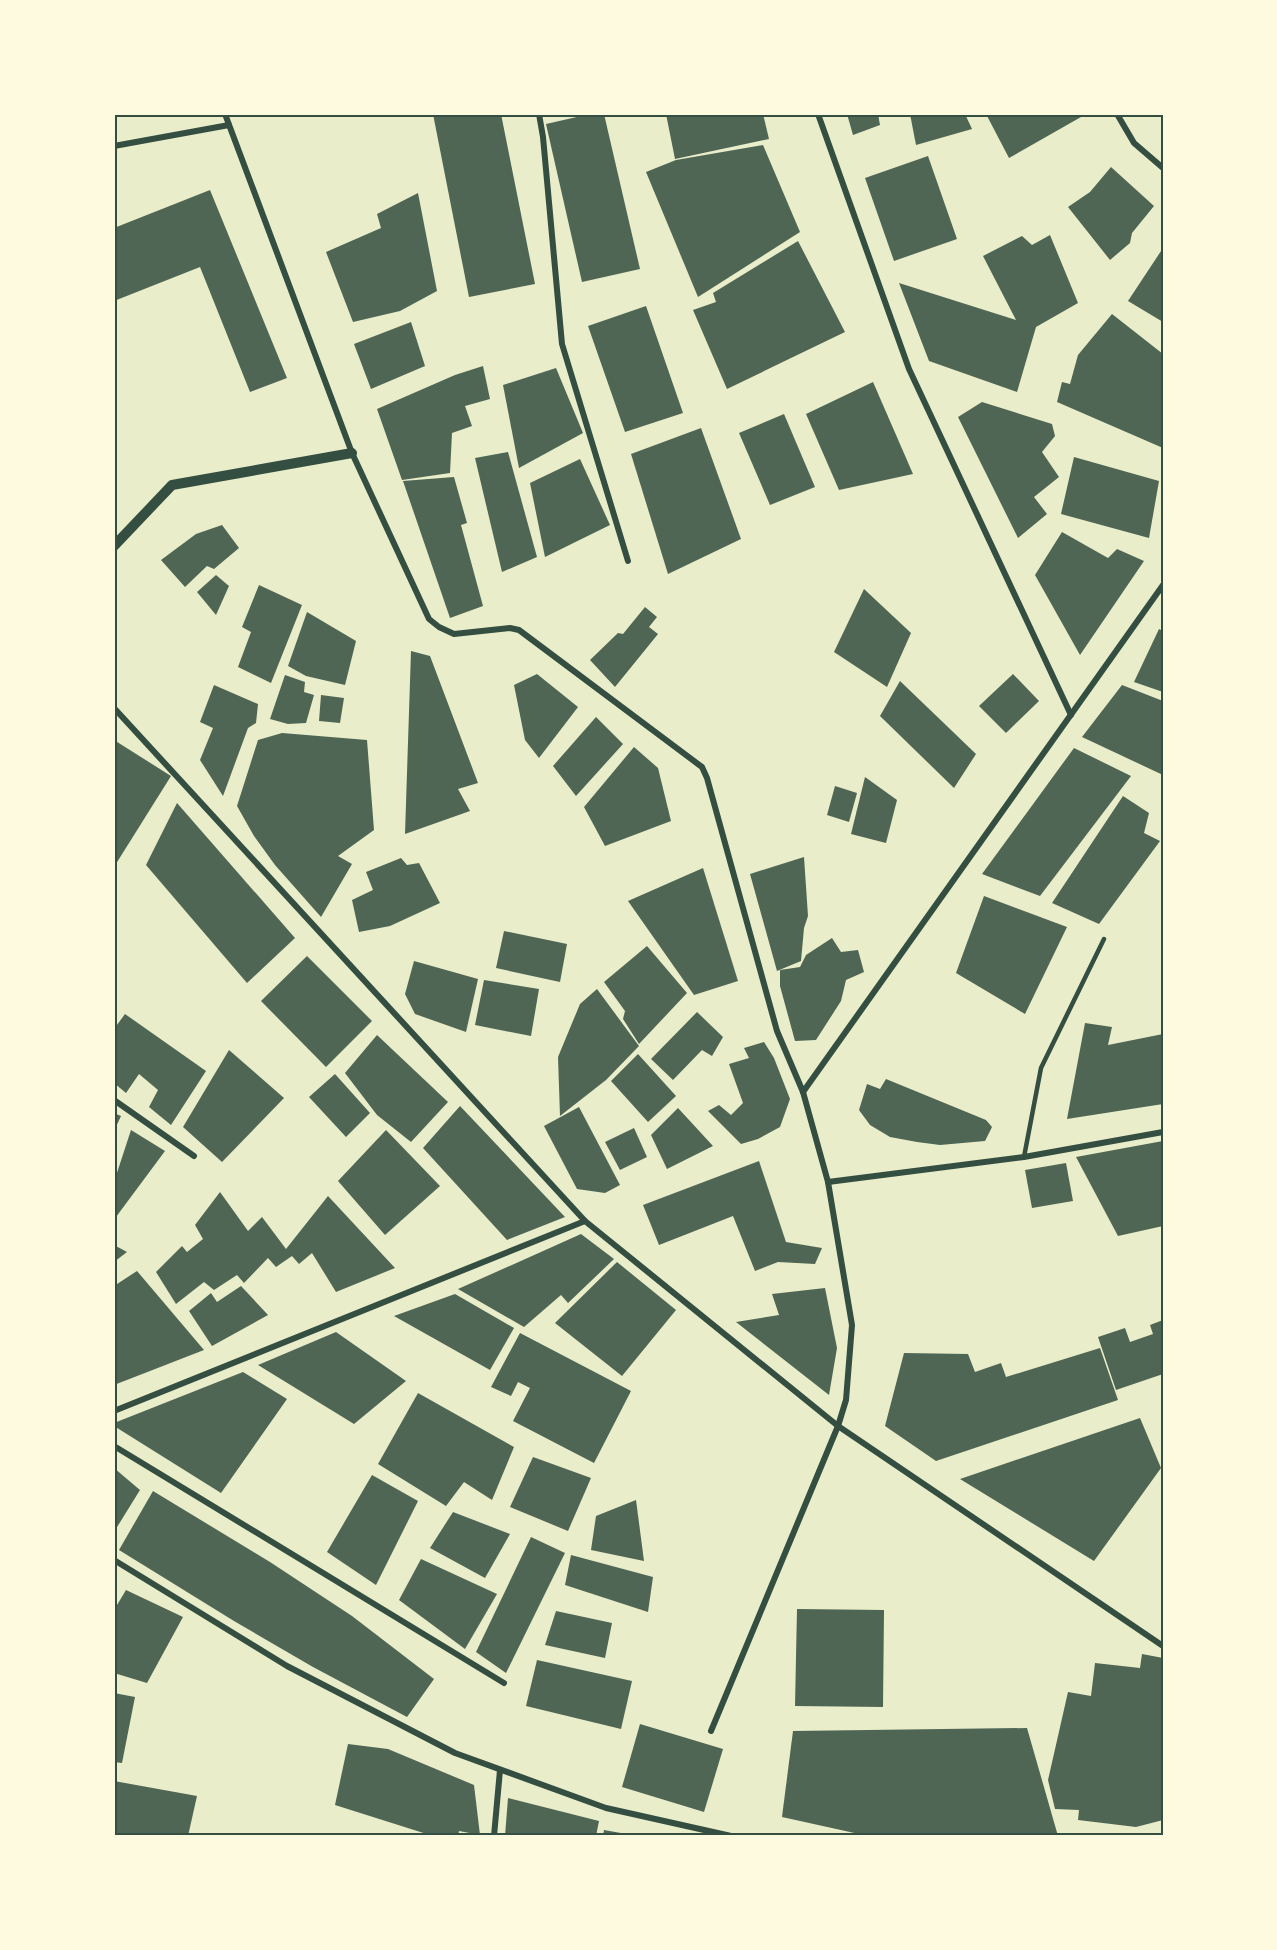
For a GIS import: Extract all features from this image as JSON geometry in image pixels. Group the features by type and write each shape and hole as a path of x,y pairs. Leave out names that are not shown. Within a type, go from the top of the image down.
{"street":[{"path":"225,114 352,453 429,619 454,634 510,628 519,630 702,767 707,778 777,1031 803,1092 828,1182 852,1325 846,1401 838,1426 711,1731"},
{"path":"539,114 562,344 628,561"},
{"path":"818,114 909,369 1071,715"},
{"path":"1117,114 1134,143 1163,168"},
{"path":"114,146 229,125"},
{"path":"114,546 172,485 352,453"},
{"path":"803,1092 1163,585"},
{"path":"114,708 585,1221 838,1426 1163,1646"},
{"path":"114,1100 194,1156"},
{"path":"828,1182 1024,1157 1163,1132"},
{"path":"114,1411 585,1221"},
{"path":"114,1446 504,1683"},
{"path":"114,1560 287,1666 454,1754 606,1808 730,1836"},
{"path":"494,1836 500,1770"}],"lane":[{"path":"1024,1157 1041,1068 1104,939"}],"building":[{"path":"433,114 501,114 535,284 469,297"},
{"path":"590,114 604,114 640,269 582,282 546,124"},
{"path":"666,114 763,114 769,139 675,159"},
{"path":"847,114 878,114 880,125 853,135"},
{"path":"910,114 965,114 972,129 916,145"},
{"path":"986,114 1079,114 1081,117 1009,158"},
{"path":"763,145 800,232 698,297 646,172 676,160"},
{"path":"928,156 957,239 894,261 865,178"},
{"path":"1111,167 1154,206 1132,233 1130,243 1110,260 1068,207 1090,192"},
{"path":"210,190 287,378 250,392 200,267 114,301 114,228"},
{"path":"418,193 437,291 400,311 353,322 326,252 381,228 377,214"},
{"path":"1050,235 1078,303 1036,327 1017,392 929,361 899,283 1016,320 983,256 1022,236 1032,245"},
{"path":"798,241 845,332 727,389 693,310 716,302 713,293"},
{"path":"1163,248 1163,322 1128,301"},
{"path":"646,306 683,413 625,432 588,326"},
{"path":"1112,314 1163,354 1163,448 1057,402 1062,382 1070,384 1078,355"},
{"path":"411,322 425,366 371,389 354,344"},
{"path":"483,366 490,399 465,406 472,426 452,433 450,473 402,480 377,409 455,375"},
{"path":"556,368 583,433 519,468 503,385"},
{"path":"873,382 913,474 839,490 806,414"},
{"path":"982,402 1052,424 1055,436 1042,452 1059,477 1034,497 1047,514 1018,538 958,417"},
{"path":"784,414 815,487 770,505 739,433"},
{"path":"701,428 741,539 668,574 631,454"},
{"path":"508,452 537,557 502,572 475,458"},
{"path":"1074,457 1159,481 1149,538 1061,514"},
{"path":"580,459 610,525 545,557 530,483"},
{"path":"454,477 467,523 461,525 483,606 450,618 403,481"},
{"path":"222,525 239,548 214,569 207,566 185,587 161,560 196,534"},
{"path":"1062,532 1108,558 1117,549 1144,561 1080,655 1035,575"},
{"path":"216,575 229,586 216,615 197,592"},
{"path":"259,585 302,605 271,683 238,667 251,632 242,627"},
{"path":"864,589 911,633 887,687 834,652"},
{"path":"645,607 657,617 649,627 658,634 615,687 590,660 618,633 623,634"},
{"path":"307,612 356,641 345,685 306,676 288,666"},
{"path":"1159,629 1163,631 1163,692 1134,682"},
{"path":"411,651 430,656 478,783 458,789 470,811 405,834"},
{"path":"537,674 578,707 539,758 525,740 514,685"},
{"path":"1013,674 1039,701 1006,733 979,706"},
{"path":"285,675 305,682 304,692 314,695 306,723 288,724 270,719"},
{"path":"900,681 976,754 954,788 880,716"},
{"path":"214,685 258,704 256,723 248,728 223,796 200,760 213,728 200,722"},
{"path":"1122,685 1163,701 1163,775 1082,737"},
{"path":"321,695 344,698 340,723 319,721"},
{"path":"596,717 623,744 576,796 553,766"},
{"path":"282,733 367,740 374,830 338,856 352,864 321,917 275,865 254,836 237,806 258,740"},
{"path":"114,740 171,776 114,867"},
{"path":"634,747 658,768 671,821 605,846 584,807"},
{"path":"1074,748 1131,776 1040,896 982,874"},
{"path":"865,777 897,800 886,843 851,834"},
{"path":"835,786 857,793 849,822 827,815"},
{"path":"1123,796 1149,813 1144,833 1160,841 1099,924 1052,903"},
{"path":"177,803 295,938 247,983 146,865"},
{"path":"804,857 808,916 804,928 801,961 777,971 750,874"},
{"path":"401,858 407,865 419,863 440,903 390,926 359,932 352,900 373,890 366,872"},
{"path":"703,868 738,981 694,995 628,901"},
{"path":"984,896 1067,927 1025,1014 956,973"},
{"path":"504,931 567,944 560,982 496,968"},
{"path":"832,938 841,952 858,950 864,972 846,980 841,1001 816,1040 795,1041 780,986 780,970 800,967 806,955"},
{"path":"647,946 687,993 639,1044 623,1019 625,1011 604,982"},
{"path":"307,956 372,1021 326,1067 261,1001"},
{"path":"414,961 478,979 466,1032 415,1014 405,994"},
{"path":"484,980 539,989 531,1036 475,1025"},
{"path":"597,989 639,1046 606,1080 560,1116 558,1057 580,1004"},
{"path":"697,1012 723,1037 712,1056 702,1050 673,1080 651,1059"},
{"path":"125,1014 206,1071 171,1125 149,1107 158,1090 139,1074 126,1093 114,1083 114,1029"},
{"path":"1085,1023 1112,1027 1108,1045 1163,1034 1163,1104 1067,1119"},
{"path":"377,1035 448,1102 411,1142 377,1115 345,1073"},
{"path":"764,1042 774,1058 790,1099 780,1127 758,1139 741,1144 708,1111 719,1105 731,1115 743,1103 729,1064 749,1058 744,1048"},
{"path":"229,1050 284,1098 222,1162 183,1127"},
{"path":"638,1054 676,1096 648,1122 611,1081"},
{"path":"335,1074 370,1113 346,1137 309,1097"},
{"path":"886,1079 986,1120 992,1127 985,1141 940,1145 917,1142 890,1137 870,1125 859,1110 867,1084 880,1089"},
{"path":"460,1106 565,1217 507,1240 423,1148"},
{"path":"579,1107 620,1185 605,1193 577,1189 544,1126"},
{"path":"678,1108 713,1146 667,1169 651,1135"},
{"path":"114,1113 121,1116 114,1131"},
{"path":"634,1128 647,1157 620,1170 605,1142"},
{"path":"131,1130 165,1151 114,1217 114,1182"},
{"path":"386,1130 440,1186 385,1235 338,1181"},
{"path":"1163,1141 1163,1226 1118,1236 1076,1157"},
{"path":"759,1161 786,1242 822,1248 815,1264 778,1262 755,1271 733,1216 659,1245 643,1205"},
{"path":"1066,1163 1073,1201 1032,1208 1025,1170"},
{"path":"220,1192 248,1231 262,1217 286,1249 328,1196 395,1268 336,1292 312,1253 299,1264 292,1256 276,1267 268,1258 244,1283 237,1275 214,1290 204,1282 176,1304 156,1272 182,1246 187,1252 203,1239 195,1225"},
{"path":"581,1234 614,1259 568,1303 561,1295 524,1327 458,1289"},
{"path":"114,1245 127,1252 114,1262"},
{"path":"617,1262 676,1310 622,1376 555,1323"},
{"path":"137,1271 204,1350 114,1385 114,1286"},
{"path":"241,1286 268,1315 212,1346 189,1311 211,1293 217,1302"},
{"path":"825,1288 837,1348 829,1395 736,1322 779,1315 772,1294"},
{"path":"455,1294 514,1328 490,1370 394,1316"},
{"path":"1163,1320 1163,1374 1116,1390 1098,1337 1125,1328 1130,1342 1153,1334 1150,1325"},
{"path":"336,1332 406,1381 354,1424 258,1365"},
{"path":"520,1333 631,1391 594,1463 513,1421 530,1388 518,1382 511,1396 491,1387"},
{"path":"1100,1348 1118,1400 936,1461 885,1426 904,1353 968,1354 975,1372 1001,1363 1006,1377"},
{"path":"243,1372 287,1399 221,1493 114,1426 114,1423"},
{"path":"418,1393 514,1447 492,1500 464,1482 446,1506 378,1464"},
{"path":"1140,1418 1161,1468 1094,1561 960,1479"},
{"path":"533,1457 591,1478 568,1531 510,1507"},
{"path":"114,1468 140,1490 114,1532"},
{"path":"372,1475 418,1501 376,1585 327,1552"},
{"path":"153,1491 270,1562 352,1616 434,1679 407,1717 313,1667 119,1550"},
{"path":"636,1500 644,1561 591,1550 596,1516"},
{"path":"453,1512 510,1534 485,1578 430,1548"},
{"path":"531,1537 565,1553 506,1673 476,1652"},
{"path":"571,1555 653,1577 648,1612 565,1585"},
{"path":"421,1559 497,1594 465,1649 399,1600"},
{"path":"126,1590 183,1617 147,1683 114,1673 114,1610"},
{"path":"797,1609 884,1610 883,1707 795,1706"},
{"path":"556,1611 612,1623 605,1658 545,1645"},
{"path":"1142,1654 1163,1658 1163,1820 1136,1827 1078,1820 1079,1810 1055,1809 1048,1780 1068,1692 1091,1696 1095,1663 1140,1668"},
{"path":"537,1660 632,1681 621,1729 526,1706"},
{"path":"114,1693 135,1697 122,1763 114,1762"},
{"path":"640,1724 723,1749 704,1812 622,1787"},
{"path":"1027,1728 1058,1836 868,1836 782,1817 793,1731"},
{"path":"348,1744 388,1749 474,1785 480,1835 459,1831 458,1836 433,1836 335,1805"},
{"path":"114,1781 197,1796 188,1836 114,1836"},
{"path":"508,1798 599,1821 596,1836 505,1836"},
{"path":"604,1830 632,1835 632,1836 603,1836"}]}
